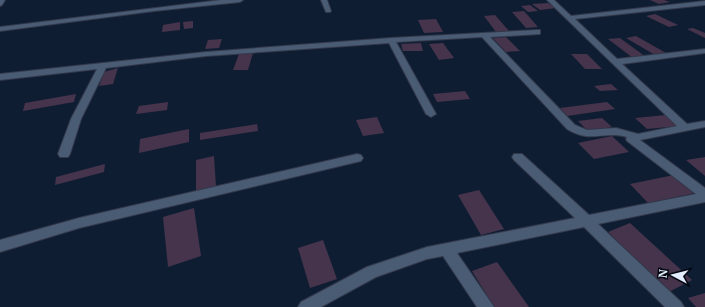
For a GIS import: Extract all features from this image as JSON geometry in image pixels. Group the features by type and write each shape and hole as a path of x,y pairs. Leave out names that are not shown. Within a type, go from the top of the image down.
{"street":[{"path":"0,4 2,0"},
{"path":"0,29 154,9 240,0"},
{"path":"324,0 328,11"},
{"path":"550,0 684,127"},
{"path":"569,18 704,1"},
{"path":"0,77 206,54 391,40 537,32"},
{"path":"484,35 571,128 580,134 586,135 614,131 638,137"},
{"path":"391,40 431,114"},
{"path":"616,62 705,51"},
{"path":"64,154 76,119 103,66"},
{"path":"705,124 684,127 638,137 631,140 705,196"},
{"path":"518,157 676,307"},
{"path":"0,246 79,223 357,158"},
{"path":"306,307 372,272 446,248 587,221 705,196"},
{"path":"446,248 486,307"}],"building":[{"path":"650,0 664,0 670,2 659,4"},
{"path":"548,3 556,8 540,10 532,4"},
{"path":"530,5 538,11 528,12 521,6"},
{"path":"524,11 538,27 526,28 512,12"},
{"path":"655,14 678,25 669,27 646,16"},
{"path":"495,15 509,31 496,32 484,16"},
{"path":"436,19 443,32 424,33 418,20"},
{"path":"193,21 193,28 184,29 183,22"},
{"path":"180,22 180,30 162,32 163,25"},
{"path":"693,28 705,33 705,38 687,29"},
{"path":"636,36 666,53 655,55 626,38"},
{"path":"506,37 520,51 506,52 493,38"},
{"path":"620,38 646,57 633,58 608,39"},
{"path":"222,39 219,48 205,49 208,40"},
{"path":"421,43 423,51 403,51 401,44"},
{"path":"443,43 454,58 439,60 429,44"},
{"path":"253,53 248,70 233,70 239,54"},
{"path":"571,54 587,54 602,69 585,69"},
{"path":"118,68 113,84 99,86 104,72"},
{"path":"611,84 618,90 600,91 594,86"},
{"path":"465,91 470,99 437,102 433,94"},
{"path":"76,94 74,102 23,111 25,103"},
{"path":"168,102 167,110 136,114 139,106"},
{"path":"607,102 615,109 567,116 560,108"},
{"path":"666,115 679,126 647,129 635,118"},
{"path":"377,117 384,133 363,136 356,120"},
{"path":"602,118 612,127 588,131 578,121"},
{"path":"257,124 258,131 200,140 200,133"},
{"path":"189,129 189,142 139,153 140,139"},
{"path":"612,136 629,152 594,159 578,143"},
{"path":"214,156 216,187 196,191 196,160"},
{"path":"705,157 705,176 686,160"},
{"path":"105,164 104,172 55,185 56,177"},
{"path":"674,175 695,193 648,203 630,184"},
{"path":"479,190 504,229 481,235 458,195"},
{"path":"194,208 201,256 168,267 163,217"},
{"path":"630,223 692,280 669,292 608,232"},
{"path":"323,240 337,279 310,288 298,248"},
{"path":"497,262 529,307 494,307 472,271"},
{"path":"705,293 705,307 696,307 688,298"}]}
